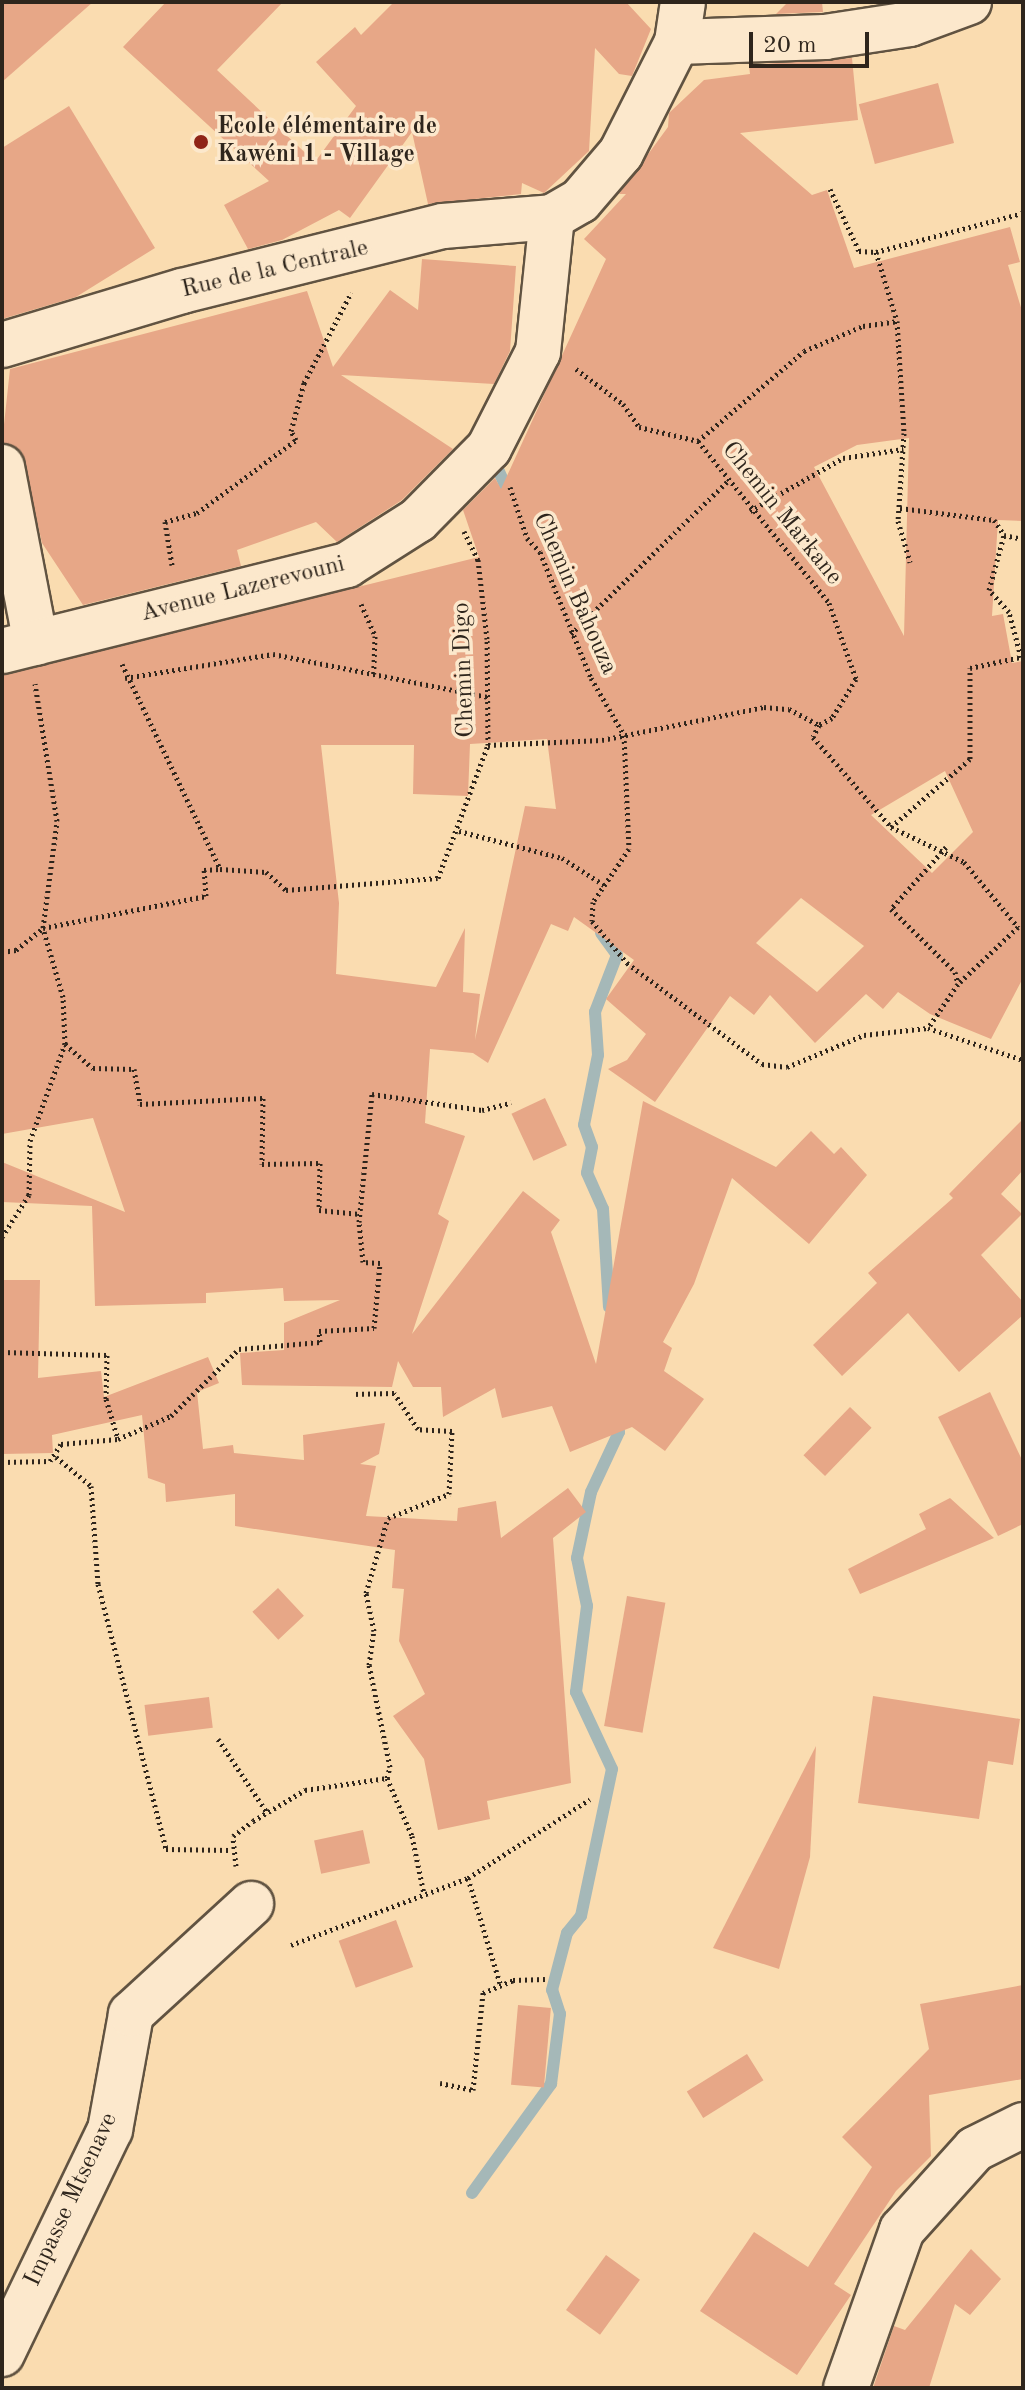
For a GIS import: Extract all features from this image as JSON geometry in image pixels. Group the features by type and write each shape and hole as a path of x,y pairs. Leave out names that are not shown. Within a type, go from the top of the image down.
{"street":[{"path":"552,217 580,201 621,153 680,22 825,37 910,24 969,2"},
{"name":"Rue de la Centrale","path":"2,345 182,291 377,247 443,226 552,217"},
{"name":"Avenue Lazerevouni","path":"19,647 347,565 418,520 489,448 538,352 551,282 552,217"},
{"path":"2,467 19,647"},
{"name":"Impasse Mtsenave","path":"2,2354 110,2130 131,2014 251,1904"},
{"path":"846,2388 902,2230 975,2149 1023,2125"}],"path":[{"path":"830,189 859,251 876,252 1023,213"},
{"path":"171,609 156,583 175,560 165,522 197,513 296,440 291,431 304,383 377,247"},
{"path":"876,252 897,321 903,449 900,508 910,562"},
{"path":"698,441 804,351 863,326 897,321"},
{"name":"Chemin Markane","path":"538,352 587,372 639,427 698,441 730,479 750,511 829,603 856,679 832,718 819,725"},
{"name":"Chemin Bahouza","path":"489,448 571,634 624,735 629,849 604,885 590,917 627,963 762,1064 787,1067 864,1035 928,1028"},
{"path":"750,511 843,458 903,449"},
{"path":"571,634 730,479"},
{"name":"Chemin Digo","path":"220,869 266,872 286,890 438,878 459,831 488,745 489,697 478,560 446,490"},
{"path":"900,508 994,520 1004,535 1023,539"},
{"path":"891,827 970,759 970,668 1021,657 1009,612 989,590 1004,535"},
{"path":"347,565 375,636 374,674"},
{"path":"2,952 16,950 43,928 206,896 204,870 220,869 125,678 110,623"},
{"path":"2,1237 29,1195 30,1141 65,1044 63,997 43,928 57,821 33,672 19,647"},
{"path":"125,678 273,654 489,697"},
{"path":"488,745 624,735 764,707 789,709 819,725 813,737 891,827 913,843 946,847 1018,927 958,984 928,1028 1023,1060"},
{"path":"459,831 562,858 604,885"},
{"path":"946,847 891,909 955,972 958,984"},
{"path":"65,1044 93,1068 134,1069 140,1104 263,1098 262,1164 320,1163 319,1210 360,1214"},
{"path":"56,1457 61,1444 118,1439 171,1416 239,1349 320,1342 319,1331 374,1328 380,1263 363,1262 360,1214 372,1094 482,1110 511,1103"},
{"path":"2,1226 8,1232"},
{"path":"2,1352 107,1355 106,1399 118,1439"},
{"path":"352,1394 394,1393 418,1429 452,1431 449,1494 388,1518 366,1593 375,1708 390,1744 387,1778 412,1836 424,1894"},
{"path":"2,1462 56,1457 91,1486 98,1584 166,1849 229,1850"},
{"path":"218,1739 268,1814"},
{"path":"251,1904 229,1850 233,1836 305,1790 387,1778"},
{"path":"291,1945 468,1878 590,1799"},
{"path":"468,1878 500,1983"},
{"path":"440,2083 473,2090 476,2012 483,1993 500,1983 545,1979"}],"building":[{"path":"2,2 93,2 2,82"},
{"path":"166,2 283,2 217,70 315,162 356,106 316,62 355,27 361,35 394,2 626,2 651,29 632,76 619,74 595,48 589,151 544,193 522,183 521,194 428,204 412,132 350,218 339,210 282,240 248,249 224,205 269,181 123,47"},
{"path":"788,2 822,2 823,12 776,14"},
{"path":"852,58 858,120 740,133 812,195 827,190 854,268 1010,227 1020,262 1008,265 1023,314 1023,521 998,520 992,616 1003,614 1012,663 1023,661 1023,978 991,1039 930,1014 898,992 883,1009 866,994 815,1043 770,995 754,1015 730,996 655,1102 608,1069 627,1060 646,1034 606,999 634,960 574,917 568,931 551,924 488,1063 473,1053 430,1049 425,1123 465,1136 438,1214 449,1221 412,1334 523,1191 560,1220 551,1232 596,1364 643,1101 776,1167 811,1131 834,1154 841,1147 867,1175 809,1244 732,1178 694,1284 663,1342 672,1348 664,1371 704,1399 665,1451 632,1427 570,1452 552,1406 502,1418 495,1388 443,1417 441,1387 413,1387 398,1361 392,1387 242,1385 240,1353 284,1350 284,1323 340,1300 284,1301 283,1288 206,1293 206,1303 95,1306 92,1206 2,1202 2,1162 125,1212 93,1118 2,1134 2,675 479,557 463,510 495,478 501,489 606,259 584,239 626,194 619,194 668,127 669,113 704,80 750,74 749,65","holes":["909,438 904,636 814,467 857,445","547,739 556,809 525,806 475,1040 480,994 463,992 465,928 436,987 336,974 339,903 321,745 414,745 413,794 468,796 470,744","945,771 973,832 932,873 871,815","801,898 864,946 817,992 756,943"]},
{"path":"938,83 954,143 875,164 859,104"},
{"path":"69,106 155,248 76,297 2,319 2,148"},
{"path":"422,259 516,266 510,351 494,384 341,375 453,449 402,500 337,542 316,522 237,550 241,566 83,605 42,543 21,451 2,443 10,369 307,291 333,367 390,290 418,310"},
{"path":"545,1098 567,1145 533,1161 511,1114"},
{"path":"1023,1119 1023,1170 1001,1194 1022,1214 981,1255 1023,1302 1023,1315 959,1372 908,1313 842,1376 813,1345 877,1283 868,1273 953,1198 949,1194"},
{"path":"2,1280 40,1280 38,1378 101,1371 104,1397 208,1357 219,1383 197,1392 203,1449 233,1445 234,1453 304,1460 303,1435 385,1423 379,1454 360,1464 376,1466 366,1516 457,1521 458,1508 496,1501 501,1538 568,1488 586,1512 553,1538 571,1783 487,1801 490,1819 438,1830 424,1759 393,1716 425,1694 399,1641 404,1589 392,1588 395,1550 235,1526 235,1494 166,1502 165,1484 148,1478 142,1415 52,1435 53,1453 2,1454"},
{"path":"990,1392 1023,1462 1023,1524 998,1536 938,1417"},
{"path":"850,1407 872,1428 825,1476 803,1455"},
{"path":"950,1498 994,1538 860,1594 848,1569 926,1529 919,1514"},
{"path":"278,1588 304,1616 278,1640 252,1612"},
{"path":"627,1596 665,1603 642,1733 604,1726"},
{"path":"873,1696 1020,1719 1013,1765 988,1761 979,1819 858,1803"},
{"path":"209,1697 213,1728 148,1736 144,1705"},
{"path":"816,1746 810,1857 779,1969 713,1948"},
{"path":"363,1830 370,1863 321,1874 314,1840"},
{"path":"396,1920 413,1967 356,1988 339,1941"},
{"path":"1023,1985 1023,2079 929,2095 931,2156 896,2191 834,2284 851,2295 797,2375 700,2311 754,2232 808,2267 872,2167 842,2137 929,2049 920,2004"},
{"path":"518,2005 551,2008 544,2088 511,2085"},
{"path":"747,2054 763,2080 703,2118 687,2092"},
{"path":"971,2249 1001,2279 970,2315 955,2304 929,2388 873,2388 894,2326 905,2330"},
{"path":"606,2255 640,2280 600,2335 566,2310"}],"waterway":[{"path":"497,467 510,496"},
{"path":"601,933 617,955 595,1012 598,1055 584,1125 592,1147 587,1173 603,1209 609,1307"},
{"path":"472,2193 551,2084 560,2014 552,1990 567,1933 581,1916 612,1769 576,1692 587,1606 577,1558 591,1492 619,1432 617,1417"}],"place":[{"name":"Ecole élémentaire de Kawéni 1 - Village","path":"201,142"}]}
